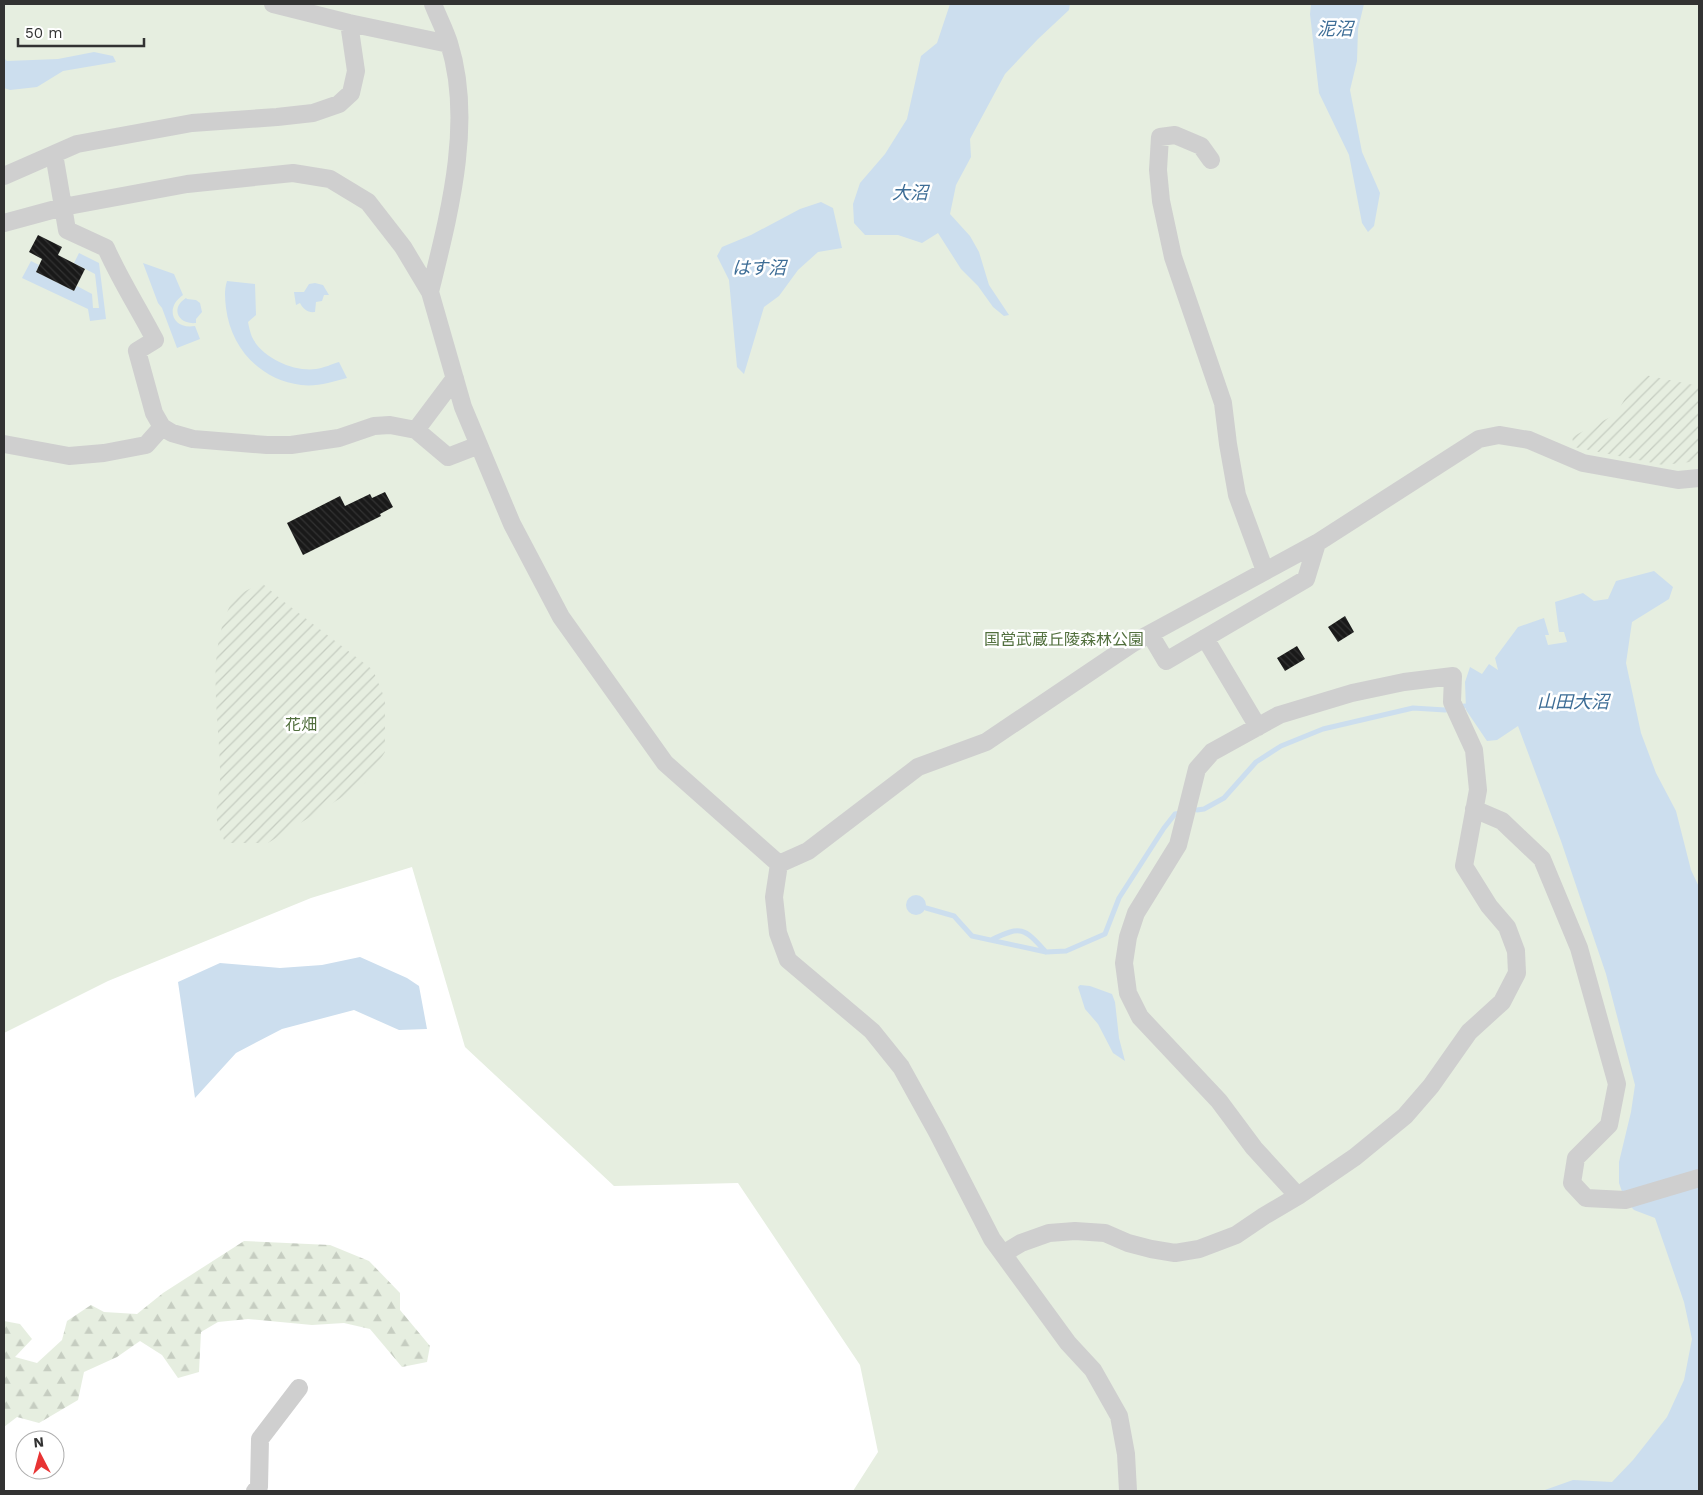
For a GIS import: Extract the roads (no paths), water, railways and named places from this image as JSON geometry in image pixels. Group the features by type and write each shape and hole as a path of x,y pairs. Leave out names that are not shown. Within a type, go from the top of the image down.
{"street":[{"path":"273,4 349,24 449,44"},
{"path":"430,292 442,242 460,133 457,83 449,44 433,4"},
{"path":"4,176 77,144 192,123 313,113 339,104 351,93 356,71 349,24"},
{"path":"1211,160 1201,146 1175,135 1160,137 1158,170 1161,201 1173,257 1223,402 1237,495 1265,571"},
{"path":"54,154 67,230 106,248 120,280 138,306 156,340 137,350 154,413 162,427 172,433 193,439 267,445 338,438 374,426 390,426 416,430 448,457 479,445"},
{"path":"4,223 63,207 187,184 293,173 330,179 368,202 403,247 430,292 463,406 512,524 561,617 665,762 779,864"},
{"path":"416,430 455,378"},
{"path":"4,444 69,456 104,453 146,445 162,427"},
{"path":"779,864 808,851 918,767 986,742 1133,642 1317,543 1479,439 1499,435 1529,440 1583,462 1631,473 1678,480 1699,478"},
{"path":"1150,634 1166,661 1306,579 1317,543"},
{"path":"1205,638 1258,727"},
{"path":"1003,1254 1021,1243 1048,1233 1074,1231 1105,1233 1128,1243 1175,1253 1199,1249 1236,1235 1298,1196 1355,1157 1405,1116 1431,1086 1469,1032 1502,1002 1518,973 1516,952 1507,927 1489,906 1464,866 1478,790 1474,750 1455,708 1453,676 1404,682 1352,693 1280,715 1212,752 1197,769 1178,845 1136,913 1128,937 1124,963 1128,994 1140,1017 1219,1101 1254,1148 1298,1196"},
{"path":"1474,809 1502,821 1542,858 1578,948 1617,1084 1608,1125 1576,1158 1572,1183 1586,1198 1625,1200 1699,1178"},
{"path":"779,864 774,897 778,933 788,960 872,1031 900,1067 992,1239 1068,1343 1093,1370 1119,1416 1126,1454 1128,1491"},
{"path":"255,1491 259,1486 260,1439 299,1388"}],"water":[{"name":"大沼","path":"950,4 1070,4 1069,10 1005,74 970,139 971,157 956,185 950,214 970,236 979,252 989,285 1009,315 1004,316 993,307 978,286 961,269 938,233 922,243 898,235 865,235 854,223 853,204 860,183 885,154 907,119 921,56 937,43"},
{"name":"泥沼","path":"1311,4 1364,4 1358,29 1357,61 1350,90 1362,152 1380,193 1374,226 1368,232 1362,223 1349,155 1319,93 1310,14"},
{"path":"94,52 113,56 116,62 63,71 37,87 10,90 4,88 4,58 7,61 58,59"},
{"name":"はす沼","path":"821,202 833,208 842,248 818,252 798,270 779,296 764,307 744,374 737,367 729,280 717,256 722,247 751,235 800,209"},
{"path":"79,253 99,263 106,319 90,321 88,309 22,278 31,261 39,265 36,272 74,291 77,286 92,294 93,308 99,308 95,274 74,263"},
{"path":"143,263 174,274 183,295 174,306 174,317 181,325 195,326 200,339 177,348"},
{"path":"227,281 255,284 256,315 248,322 252,337 263,351 280,362 298,368 316,369 339,362 347,378 319,385 301,385 286,382 261,369 241,349 234,336 226,308 225,291"},
{"path":"309,284 323,285 329,295 324,295 322,301 316,302 315,312 310,312 304,309 300,303 296,305 294,292 304,292"},
{"path":"186,298 200,303 202,312 196,319 196,323 185,321 178,315 178,306"},
{"name":"山田大沼","path":"1654,571 1673,587 1669,599 1632,622 1626,663 1641,733 1656,773 1676,811 1691,870 1699,887 1699,1491 1542,1491 1573,1480 1612,1482 1633,1460 1667,1417 1684,1380 1692,1339 1684,1302 1655,1218 1634,1210 1625,1200 1619,1183 1619,1162 1631,1112 1635,1085 1606,974 1561,841 1518,726 1497,740 1487,741 1466,710 1465,682 1470,667 1482,674 1489,664 1498,670 1495,658 1518,627 1544,618 1549,635 1545,635 1548,645 1567,642 1564,632 1559,632 1555,602 1583,593 1594,601 1608,599 1616,581"},
{"path":"916,895 923,898 926,905 923,912 916,915 909,912 906,905 909,898"},
{"path":"360,957 407,978 419,986 427,1029 399,1030 354,1010 282,1029 236,1053 195,1098 178,982 220,963 280,968 322,965"},
{"path":"1080,985 1090,986 1112,994 1115,1002 1119,1038 1125,1061 1113,1053 1098,1024 1085,1009 1078,987"}],"waterway":[{"path":"1197,810 1204,809 1224,798 1256,762 1281,746 1323,729 1413,708 1445,710 1465,706"},
{"path":"926,908 954,916 972,936 1046,952 1066,951 1105,934 1119,898 1164,828 1175,814 1181,813"},
{"path":"991,940 1010,932 1022,931 1046,952"}],"park label":[{"name":"国営武蔵丘陵森林公園","path":"1064,639"},
{"name":"花畑","path":"301,724"}]}
